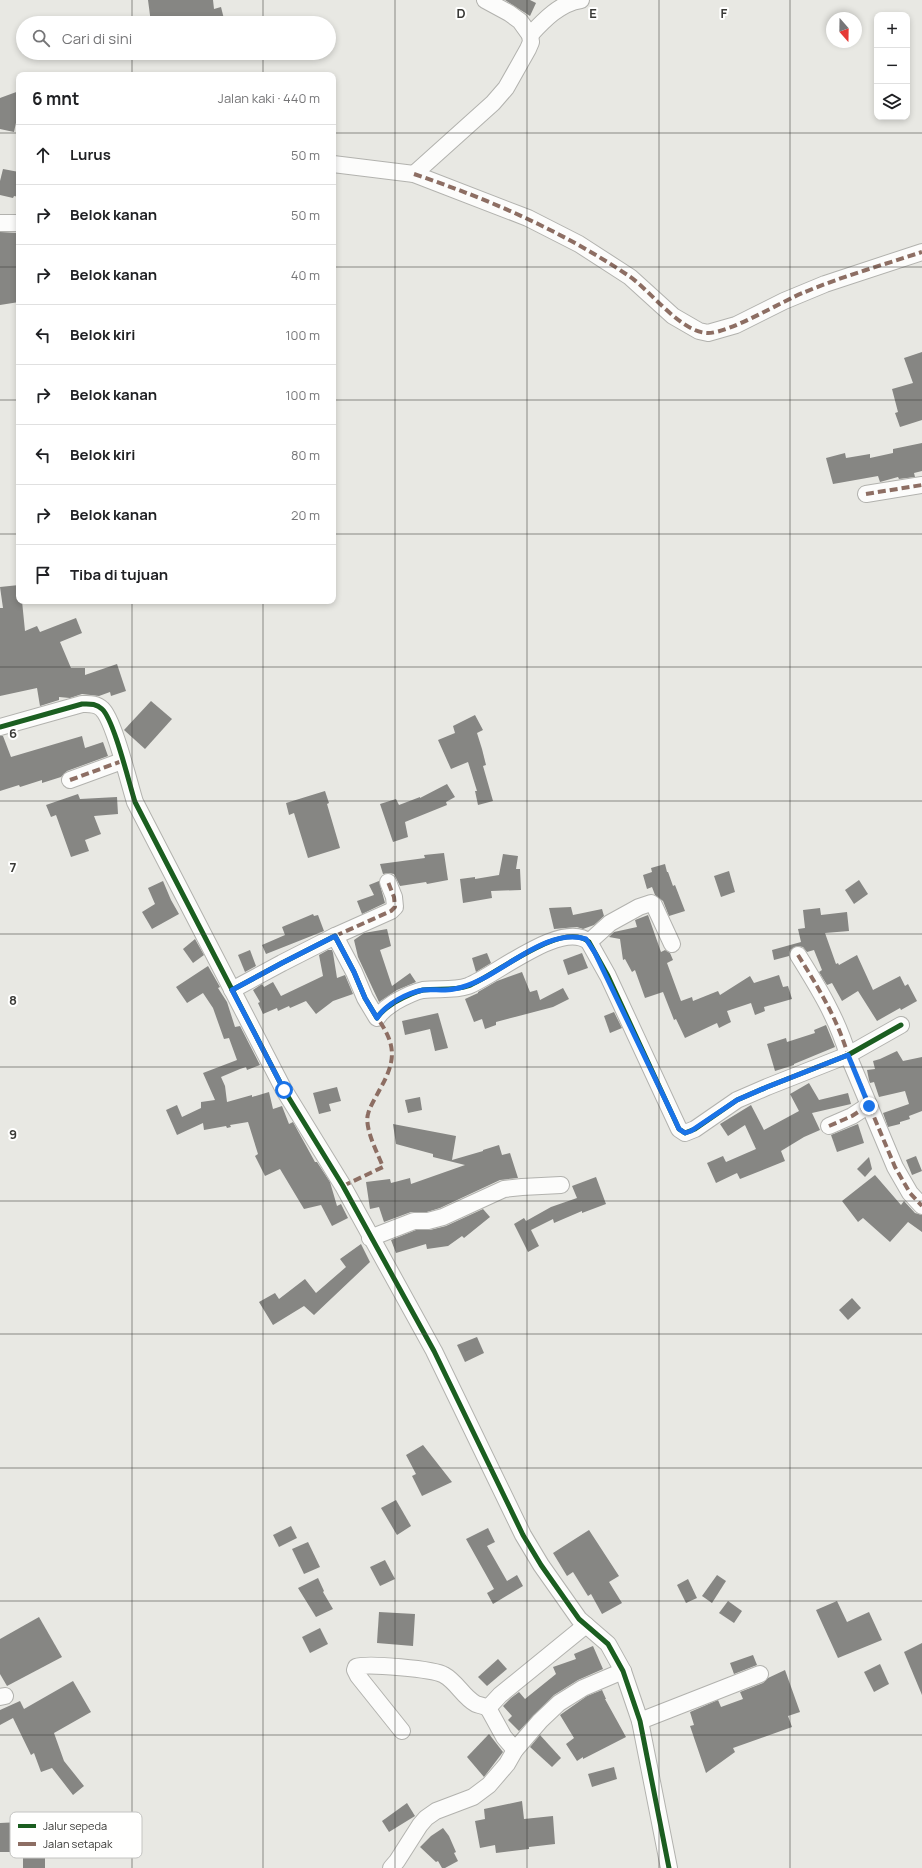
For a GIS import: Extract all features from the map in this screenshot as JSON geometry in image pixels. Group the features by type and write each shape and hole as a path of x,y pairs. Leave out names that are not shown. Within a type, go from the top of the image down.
{"street":[{"path":"414,174 493,103 506,88 531,42 530,35 520,21 509,13 485,0"},
{"path":"530,35 556,10 574,1 581,0"},
{"path":"336,164 414,174 528,218 579,244 630,277 673,316 699,331 708,333 736,325 784,301 825,284 922,252"},
{"path":"0,223 16,223"},
{"path":"866,494 922,485"},
{"path":"0,727 68,707 94,704 102,709 110,724 122,761 127,770 135,802 295,1111 317,1143 340,1181 370,1238 434,1351 523,1535 552,1581 579,1619 608,1644 623,1671 640,1721 669,1868"},
{"path":"70,780 122,761"},
{"path":"232,990 335,936 391,911 396,904 388,882"},
{"path":"589,942 610,923 639,907 651,903 654,905 672,944"},
{"path":"335,936 354,972 365,998 377,1018 383,1010 406,995 424,990 443,990 466,986 478,982 519,956 542,944 573,937 586,939 608,976 679,1129 685,1133 691,1131 724,1108 743,1098 848,1055 901,1025"},
{"path":"798,955 824,997 843,1037 848,1055 902,1181 922,1206"},
{"path":"830,1126 869,1106"},
{"path":"370,1238 414,1221 428,1221 439,1218 504,1189 561,1185"},
{"path":"488,1708 500,1695 586,1625"},
{"path":"402,1731 358,1676 355,1670 356,1667 375,1665 442,1674 455,1683 468,1698 476,1704 488,1708 504,1737 515,1750"},
{"path":"391,1868 426,1818 436,1811 473,1797 489,1785 507,1764 515,1750 559,1703 583,1688 623,1671"},
{"path":"640,1721 760,1674"}],"building":[{"path":"148,0 213,0 214,9 221,7 223,16 150,16"},
{"path":"505,0 530,0 536,3 530,16"},
{"path":"16,92 16,123 14,132 0,129 0,98"},
{"path":"3,169 16,171 16,196 14,196 13,198 0,195 0,181"},
{"path":"0,232 16,233 16,302 0,305"},
{"path":"922,352 922,420 900,427 895,413 898,412 892,389 913,383 904,358"},
{"path":"922,443 922,471 914,473 915,477 899,479 898,477 880,482 878,476 833,484 826,458 845,453 846,458 870,454 870,458 893,453 893,449"},
{"path":"16,585 16,604 22,604 25,631 37,626 40,632 76,618 82,633 60,642 71,668 85,668 85,675 117,664 126,691 111,696 110,692 99,696 82,694 70,698 59,697 59,700 40,706 37,688 0,696 0,608 3,608 0,587"},
{"path":"151,701 172,719 145,749 124,730"},
{"path":"475,715 483,730 477,733 486,765 483,766 493,801 478,805 475,791 477,791 468,762 451,769 438,740 455,733 453,726"},
{"path":"0,736 3,736 11,757 82,736 85,748 103,742 108,756 67,771 61,777 42,783 42,780 20,787 19,785 0,791"},
{"path":"447,784 455,797 446,802 447,805 405,822 408,837 393,842 380,804 396,799 399,805 420,798"},
{"path":"325,791 329,803 327,804 340,848 308,858 294,813 289,815 286,803"},
{"path":"78,794 80,799 117,797 118,814 94,816 101,834 85,840 89,851 71,857 56,815 51,817 46,805"},
{"path":"444,853 448,880 427,884 426,882 400,886 394,874 383,874 380,864 425,858 424,855"},
{"path":"503,854 518,856 516,869 520,869 521,890 491,891 492,898 463,903 460,879 475,877 475,879 499,875"},
{"path":"665,864 667,872 673,886 675,885 685,911 669,916 663,901 655,895 652,887 647,889 643,875 652,872 651,868"},
{"path":"729,871 735,892 721,897 714,876"},
{"path":"859,880 868,894 854,904 845,890"},
{"path":"163,881 179,914 152,929 142,912 155,904 148,888"},
{"path":"379,881 385,903 362,914 357,901 374,895 369,885"},
{"path":"571,907 573,915 602,909 604,916 594,925 583,929 577,927 554,929 549,908"},
{"path":"820,908 821,915 847,912 849,931 825,933 836,964 838,963 839,965 857,955 873,990 900,976 905,986 908,984 917,1001 901,1010 900,1008 877,1021 858,991 842,1001 832,983 827,985 819,972 822,970 814,950 807,952 803,947 797,946 790,950 789,956 774,960 772,950 801,942 798,929 805,928 803,910"},
{"path":"313,914 314,916 318,915 324,931 266,954 262,945 285,935 282,927"},
{"path":"648,915 661,952 665,950 670,953 673,960 667,963 681,1001 692,997 693,1001 718,991 720,995 750,976 754,983 779,975 783,987 788,986 792,999 764,1007 765,1011 755,1015 751,1003 727,1011 731,1022 719,1028 717,1023 685,1038 676,1019 674,1020 663,992 645,998 635,970 632,972 625,959 623,960 620,939 609,937 614,932 637,927 635,920"},
{"path":"387,929 391,946 380,950 392,986 410,973 416,982 397,990 379,1002 358,957 354,940 364,933"},
{"path":"195,939 204,955 193,963 183,949"},
{"path":"250,950 256,966 245,972 238,955"},
{"path":"328,950 332,950 333,953 337,978 345,975 353,994 333,1001 316,1014 306,1001 290,1008 289,1006 278,1011 277,1008 263,1014 258,1003 260,1002 253,990 262,984 264,987 273,982 281,996 323,976 319,955"},
{"path":"487,953 491,963 476,972 472,958"},
{"path":"582,953 588,968 568,975 563,960"},
{"path":"208,966 220,987 218,988 227,1002 235,1027 240,1026 260,1065 247,1070 246,1067 221,1077 225,1086 227,1102 269,1092 273,1109 282,1106 289,1124 293,1122 315,1162 317,1162 330,1182 337,1206 341,1204 348,1218 332,1226 321,1205 304,1209 280,1169 265,1176 255,1156 258,1154 248,1122 230,1125 231,1127 227,1128 226,1126 204,1130 203,1123 177,1135 166,1110 177,1105 182,1117 201,1108 201,1102 215,1100 203,1073 237,1060 229,1038 224,1039 213,1008 203,993 187,1003 176,987"},
{"path":"522,972 530,992 537,990 540,1000 563,988 569,999 553,1007 496,1022 496,1025 485,1029 482,1019 474,1022 465,999 497,981"},
{"path":"614,1012 622,1028 610,1033 604,1016"},
{"path":"438,1013 448,1048 435,1051 430,1029 405,1035 402,1021"},
{"path":"826,1025 835,1047 794,1065 775,1071 767,1044 786,1038 787,1042 815,1033 814,1030"},
{"path":"897,1051 903,1061 922,1057 922,1111 909,1116 910,1119 900,1122 900,1124 888,1127 883,1113 909,1104 905,1091 879,1097 874,1082 870,1083 867,1070 875,1069 873,1061"},
{"path":"809,1083 819,1100 848,1093 851,1104 812,1113 820,1130 804,1137 781,1151 785,1161 740,1179 737,1173 716,1183 707,1163 723,1156 726,1162 756,1149 745,1125 728,1136 720,1124 751,1105 764,1130 799,1111 790,1094"},
{"path":"337,1087 341,1101 329,1104 331,1111 319,1114 313,1093"},
{"path":"420,1097 422,1110 408,1113 405,1100"},
{"path":"393,1124 456,1136 452,1160 499,1145 502,1155 510,1153 518,1178 500,1180 440,1208 427,1212 411,1212 384,1222 379,1207 370,1209 366,1182 390,1179 391,1183 410,1178 411,1184 465,1165 433,1157 433,1154 396,1144"},
{"path":"858,1124 864,1143 837,1152 831,1135"},
{"path":"916,1156 922,1171 912,1175 906,1160"},
{"path":"869,1157 872,1169 865,1177 857,1169"},
{"path":"875,1175 901,1205 904,1201 915,1213 922,1215 922,1232 908,1222 890,1242 863,1218 858,1222 842,1201"},
{"path":"596,1177 606,1204 582,1213 582,1211 554,1223 553,1219 531,1230 539,1246 528,1252 514,1224 524,1218 526,1221 551,1207 577,1198 572,1186"},
{"path":"483,1209 490,1217 464,1238 462,1236 448,1246 427,1249 426,1244 396,1253 391,1240 416,1230 430,1230 446,1226"},
{"path":"361,1244 370,1262 314,1315 304,1306 273,1325 259,1302 275,1293 279,1299 305,1279 316,1293 346,1267 340,1259"},
{"path":"852,1298 861,1308 848,1320 839,1310"},
{"path":"477,1337 484,1353 465,1362 457,1345"},
{"path":"423,1445 452,1482 422,1496 412,1476 416,1474 406,1455"},
{"path":"396,1500 411,1526 397,1535 381,1508"},
{"path":"291,1526 297,1538 279,1547 273,1535"},
{"path":"488,1528 495,1542 487,1546 507,1581 517,1575 523,1586 493,1604 487,1593 494,1589 466,1539"},
{"path":"589,1530 619,1576 609,1582 622,1603 602,1614 591,1594 588,1596 573,1572 567,1576 553,1553"},
{"path":"308,1542 320,1567 304,1574 292,1549"},
{"path":"385,1560 395,1579 380,1586 370,1567"},
{"path":"717,1575 726,1581 712,1603 702,1596"},
{"path":"318,1578 324,1591 323,1592 333,1609 316,1617 298,1588"},
{"path":"688,1579 697,1598 686,1603 677,1585"},
{"path":"728,1601 742,1611 734,1623 719,1613"},
{"path":"837,1601 847,1622 869,1612 882,1640 838,1658 816,1610"},
{"path":"379,1612 415,1614 413,1646 377,1643"},
{"path":"39,1617 62,1657 7,1686 0,1674 0,1639"},
{"path":"320,1628 328,1644 310,1653 302,1637"},
{"path":"922,1643 922,1695 904,1652"},
{"path":"593,1646 603,1669 578,1680 554,1695 519,1731 508,1720 512,1716 503,1706 511,1698 519,1692 525,1699 556,1674 553,1667 576,1659 574,1654"},
{"path":"753,1655 757,1665 734,1674 730,1663"},
{"path":"498,1659 507,1669 487,1686 478,1677"},
{"path":"880,1664 889,1684 874,1692 864,1672"},
{"path":"785,1670 800,1712 788,1716 792,1727 733,1748 735,1752 706,1773 690,1726 694,1725 690,1712 718,1700 721,1707 743,1699 740,1692 763,1683 768,1678"},
{"path":"73,1681 91,1712 54,1733 64,1761 84,1786 73,1795 52,1768 41,1772 34,1753 31,1755 13,1718 0,1725 0,1710 20,1701 24,1709"},
{"path":"602,1690 605,1699 626,1737 577,1761 566,1744 574,1738 560,1715 587,1696"},
{"path":"489,1734 503,1752 484,1777 467,1757"},
{"path":"540,1735 561,1758 552,1767 530,1747"},
{"path":"614,1767 617,1779 592,1787 588,1774"},
{"path":"522,1801 524,1819 553,1816 555,1844 496,1853 495,1845 480,1848 475,1821 485,1819 484,1809"},
{"path":"407,1803 415,1816 389,1832 382,1821"},
{"path":"0,1823 10,1823 10,1852 0,1852"},
{"path":"443,1828 449,1836 458,1861 445,1868 442,1868 438,1861 436,1862 420,1847 431,1836"},
{"path":"23,1858 45,1858 45,1868 23,1868"}],"marked path":[{"path":"414,174 498,206 578,245 629,276 666,310 687,326 698,331 708,333 718,332 729,328 819,286 922,252"},
{"path":"866,494 922,485"},
{"path":"70,780 122,761"},
{"path":"335,936 391,911 395,907 394,897 388,882"},
{"path":"798,955 833,1016 895,1167 910,1193 922,1206"},
{"path":"343,1186 383,1167 375,1148 367,1120 370,1108 386,1078 392,1052 391,1043 383,1026 376,1016"},
{"path":"829,1126 852,1116 869,1105"}],"cycle path":[{"path":"0,727 82,704 92,704 97,706 107,715 116,738 135,802 284,1090 343,1186 434,1351 523,1535 541,1565 579,1619 608,1644 623,1671 640,1721 669,1868"},
{"path":"232,990 335,936 354,972 365,998 377,1018 388,1007 412,993 423,990 468,986 546,943 562,938 577,937 589,942 608,976 679,1129 685,1133 695,1129 737,1100 848,1055 901,1025"}],"route":[{"path":"284,1090 232,990 310,948 335,936 341,950 354,972 365,998 377,1018 383,1010 406,995 424,990 454,989 466,986 478,982 542,944 573,937 580,937 589,942 608,976 618,1001 679,1129 682,1132 688,1133 695,1129 737,1100 848,1055 869,1106"}]}
